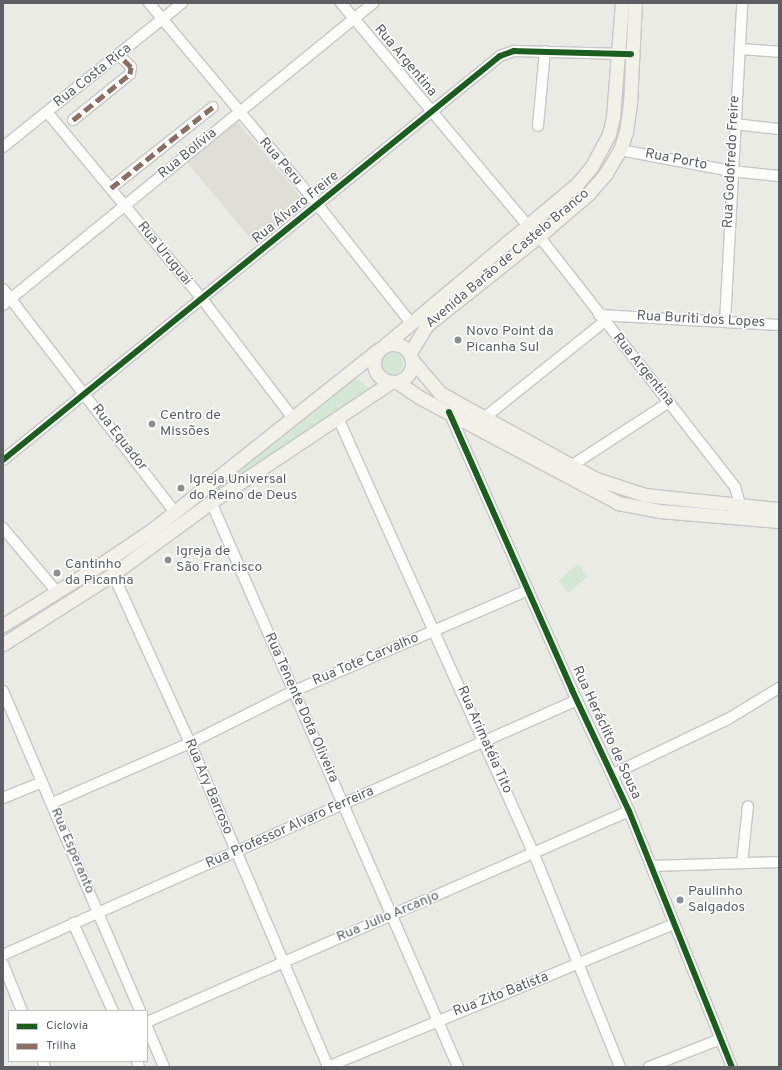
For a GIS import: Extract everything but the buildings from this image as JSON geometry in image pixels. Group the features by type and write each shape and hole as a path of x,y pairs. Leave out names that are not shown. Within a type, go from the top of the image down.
{"main road":[{"name":"Avenida Barão de Castelo Branco","path":"3,626 56,591 103,563 176,512 292,417 382,347 410,322 577,184 602,152 613,117 622,3"},
{"name":"Avenida Barão de Castelo Branco","path":"411,356 421,332 436,317 539,236 588,194 620,150 630,104 631,54 635,3"},
{"path":"742,512 660,511 618,503 601,496 376,373 373,361 382,347 402,345 440,394 571,466 623,490 742,512 774,515"},
{"path":"3,644 113,574 211,502 410,372 411,356"}],"street":[{"name":"Rua Peru","path":"149,3 238,113 318,205 410,322"},
{"name":"Rua Costa Rica","path":"3,147 120,56 182,3"},
{"name":"Rua Argentina","path":"341,3 528,226"},
{"name":"Rua Bolívia","path":"7,302 373,3"},
{"name":"Rua Godofredo Freire","path":"725,322 731,171 742,3"},
{"path":"740,49 779,52"},
{"name":"Rua Álvaro Freire","path":"3,460 203,300 502,54 514,51 545,51 631,54"},
{"path":"538,126 545,51"},
{"path":"73,120 130,74 131,67 120,56"},
{"path":"110,188 213,107"},
{"name":"Rua Uruguai","path":"47,112 203,300 292,417"},
{"path":"734,124 779,129"},
{"name":"Rua Porto","path":"620,150 731,171 779,176"},
{"name":"Rua Argentina","path":"539,236 601,318 735,487 742,512"},
{"name":"Rua Equador","path":"3,289 7,302 85,395 176,512"},
{"path":"484,418 601,318"},
{"name":"Rua Buriti dos Lopes","path":"601,318 779,324"},
{"path":"571,466 669,402"},
{"name":"Rua Heráclito de Sousa","path":"449,412 577,700 613,774 629,811 732,1067"},
{"name":"Rua Arimatéia Tito","path":"338,418 435,630 534,854 620,1067"},
{"name":"Rua Tenente Dota Oliveira","path":"211,502 439,1019 458,1067"},
{"path":"3,528 56,591"},
{"name":"Rua Ary Barroso","path":"113,574 190,743 235,853 327,1067"},
{"name":"Rua Tote Carvalho","path":"52,803 190,743 294,691 528,590"},
{"path":"613,774 728,719 779,688"},
{"name":"Rua Esperanto","path":"3,691 140,1010"},
{"name":"Rua Professor Alvaro Ferreira","path":"3,955 344,805 484,740 577,700"},
{"path":"3,798 42,782"},
{"path":"742,863 748,806"},
{"name":"Rua Julio Arcanjo","path":"148,1022 534,854 629,811"},
{"path":"651,866 779,862"},
{"path":"73,923 113,1010"},
{"name":"Rua Zito Batista","path":"327,1067 439,1019 578,965 674,924"},
{"path":"3,964 6,978 22,1010"},
{"path":"148,1029 164,1067"},
{"path":"649,1067 721,1039"}],"shaded area":[{"path":"237,121 306,203 256,245 187,163"}],"green space":[{"path":"391,351 396,352 402,358 402,368 396,374 391,375 386,374 380,368 379,363 380,358 386,352"},
{"path":"354,372 357,379 371,389 208,497 195,501"},
{"path":"578,564 588,576 568,593 558,581"}],"marked path":[{"path":"73,120 130,74 131,67 120,56"},
{"path":"111,188 213,107"}],"cycle path":[{"path":"3,460 500,56 514,51 631,54"},
{"path":"449,412 572,690 629,811 732,1067"}],"place":[{"name":"Novo Point da Picanha Sul","path":"458,340"},
{"name":"Centro de Missões","path":"152,424"},
{"name":"Igreja Universal do Reino de Deus","path":"181,488"},
{"name":"Igreja de São Francisco","path":"168,560"},
{"name":"Cantinho da Picanha","path":"57,573"},
{"name":"Paulinho Salgados","path":"680,900"}]}
